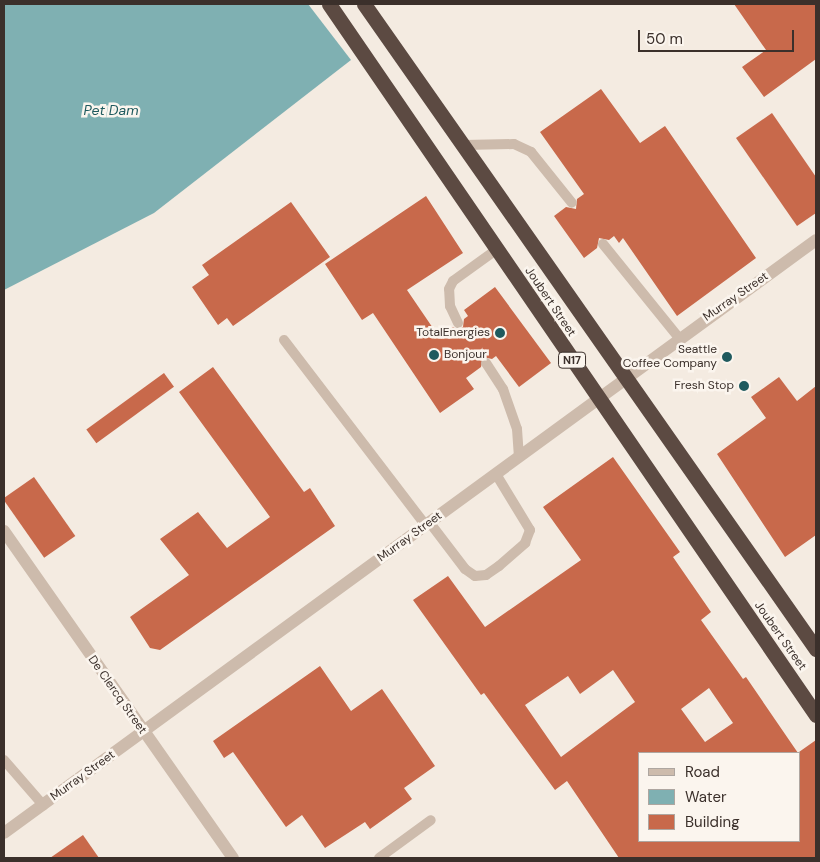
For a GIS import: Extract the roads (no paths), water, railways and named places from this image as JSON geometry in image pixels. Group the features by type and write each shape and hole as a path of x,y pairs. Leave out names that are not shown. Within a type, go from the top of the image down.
{"highway":[{"name":"Joubert Street","path":"329,4 816,715"},
{"name":"Joubert Street","path":"364,4 629,377 816,649"}],"street":[{"name":"Murray Street","path":"4,833 144,733 629,377 679,338 816,240"},
{"name":"De Clercq Street","path":"4,531 233,858"}],"lane":[{"path":"464,145 514,144 531,152 572,203"},
{"path":"603,244 679,338"},
{"path":"458,323 450,306 449,288 453,281 496,250"},
{"path":"284,340 428,524 465,568 475,576 486,574 499,566 525,544 530,530 496,474"},
{"path":"486,363 502,390 517,429 519,457"},
{"path":"4,760 43,805"},
{"path":"379,858 431,820"}],"water":[{"name":"Pet Dam","path":"4,4 308,4 351,60 154,213 4,290"}],"place":[{"name":"TotalEnergies","path":"500,333"},
{"name":"Bonjour","path":"434,355"},
{"name":"Seattle Coffee Company","path":"727,357"},
{"name":"Fresh Stop","path":"744,386"}]}
